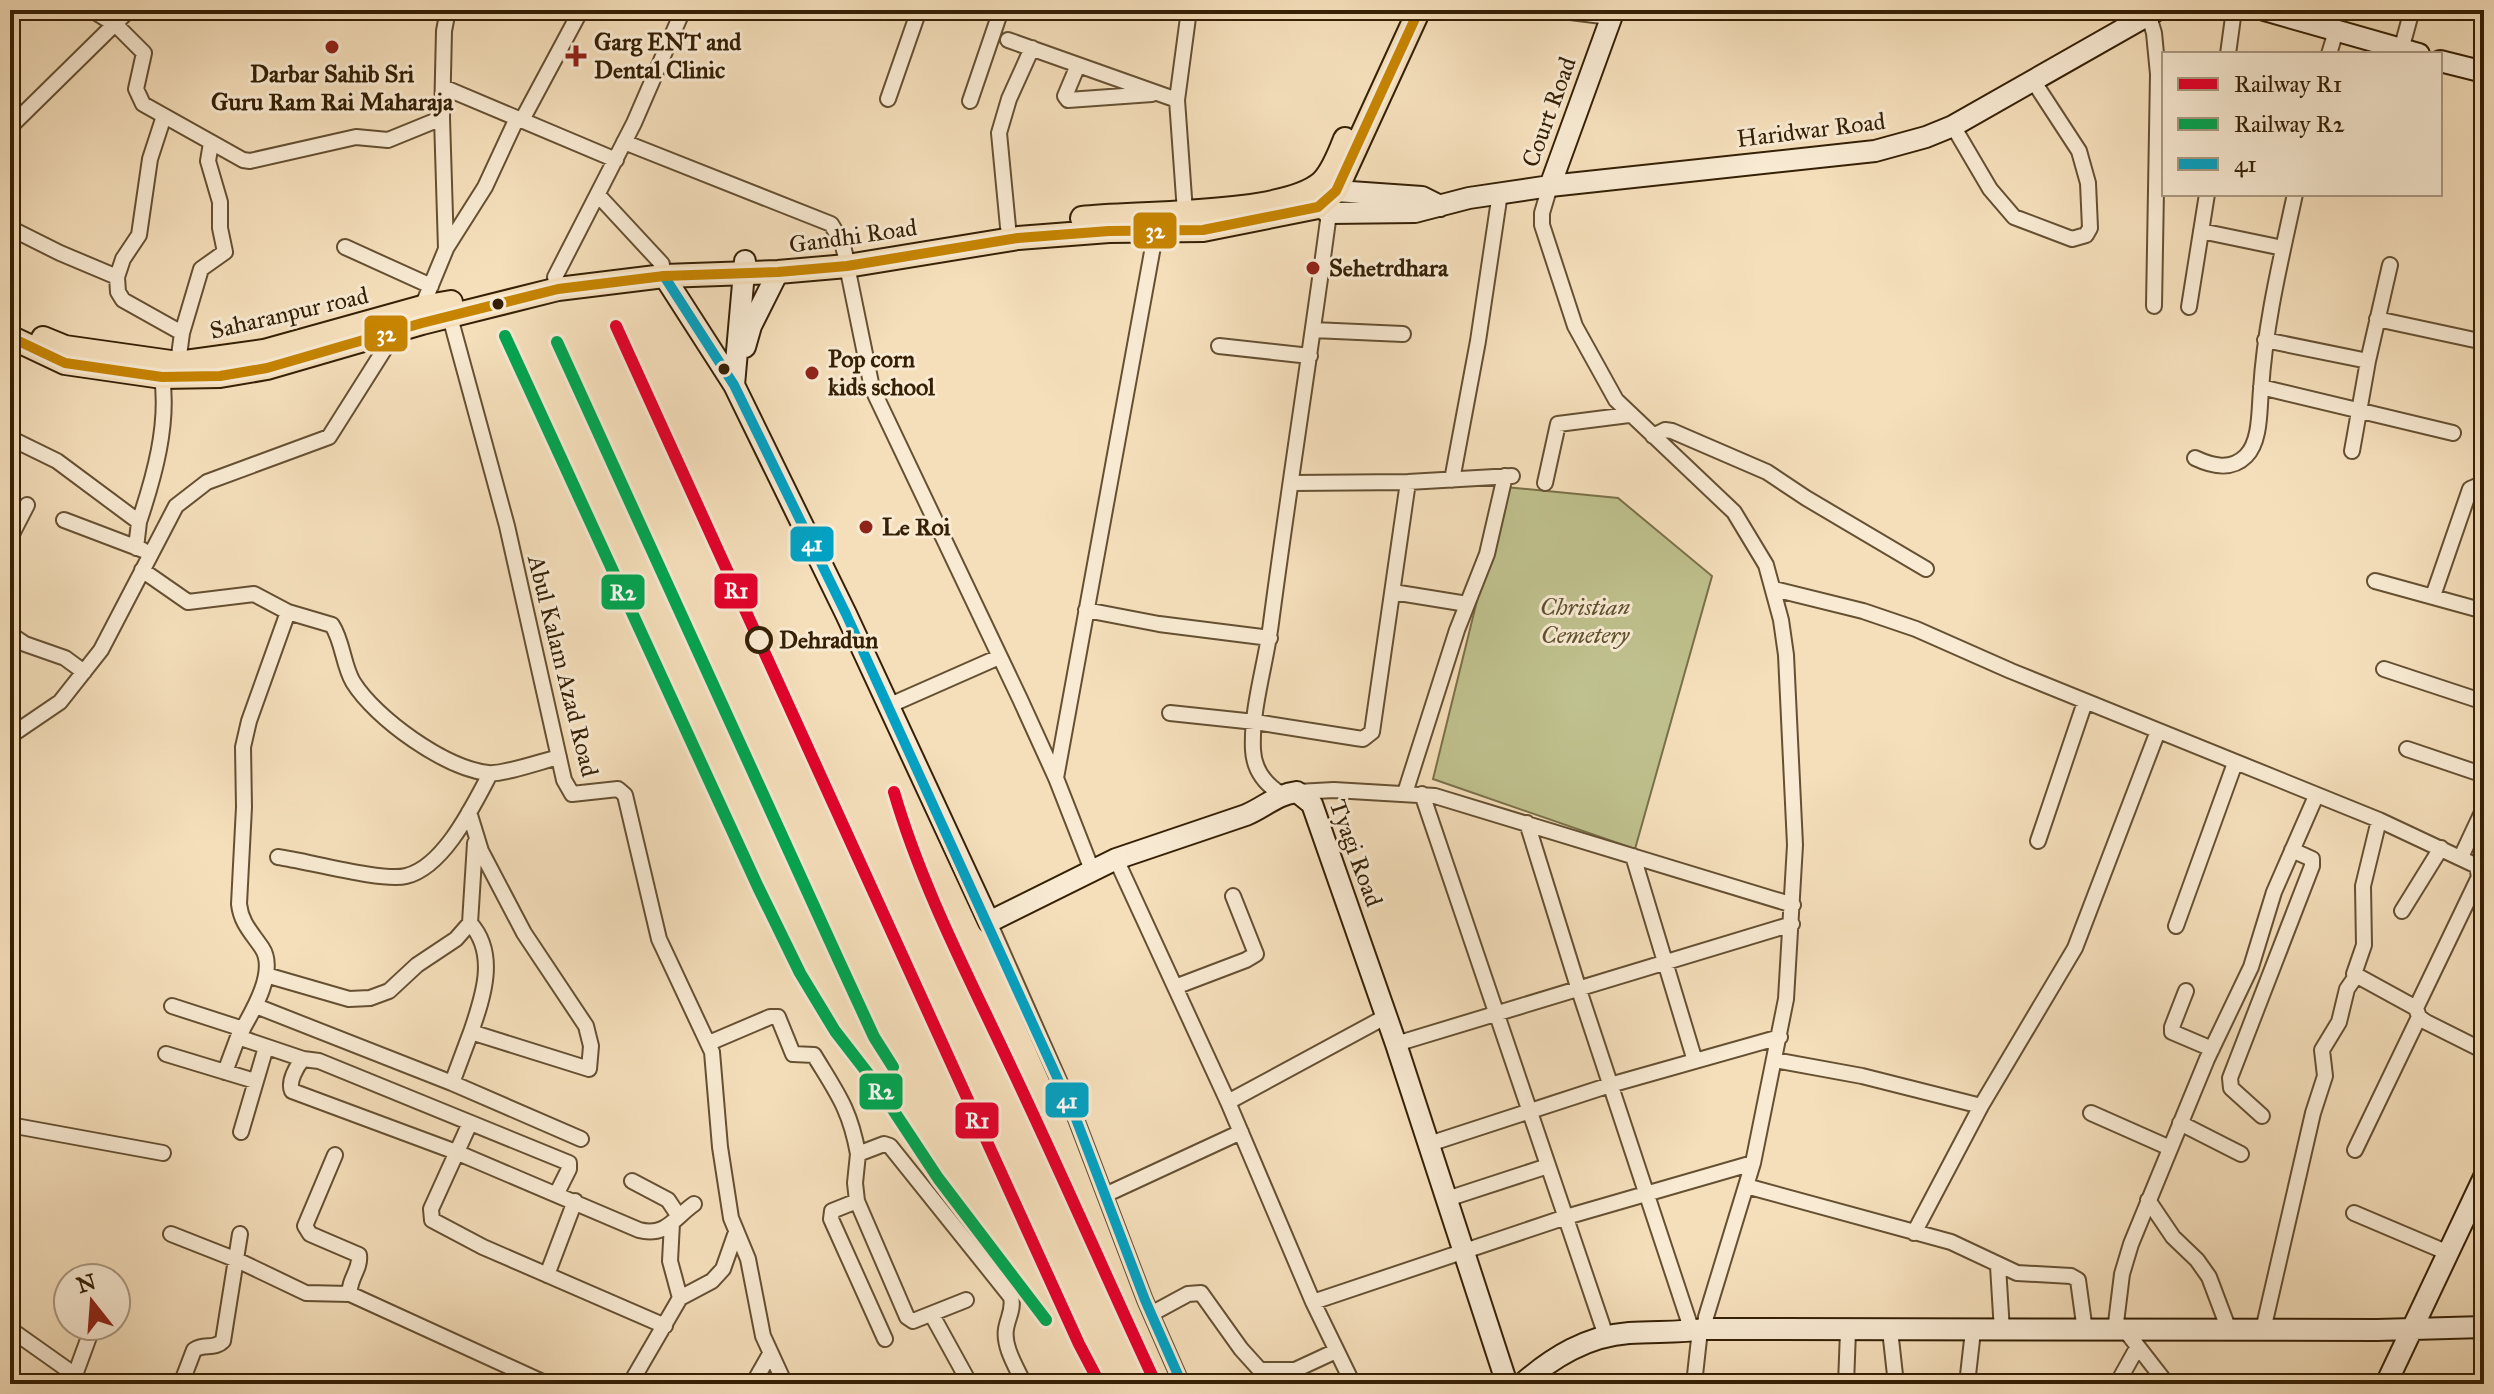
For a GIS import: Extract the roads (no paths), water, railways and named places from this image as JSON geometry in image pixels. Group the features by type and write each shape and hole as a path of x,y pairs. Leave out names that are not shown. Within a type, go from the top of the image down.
{"main road":[{"path":"1322,197 1402,10"},
{"path":"1322,197 1419,10"},
{"name":"Gandhi Road","path":"744,267 778,272 1008,227 1322,197"},
{"name":"Gandhi Road","path":"396,323 422,307 555,277 846,260 1018,238 1203,230 1322,197"},
{"name":"Gandhi Road","path":"396,323 450,317 558,289 663,270"},
{"name":"Saharanpur road","path":"10,323 65,347 170,370"},
{"name":"Saharanpur road","path":"10,338 65,363 170,370 396,323"}],"street":[{"path":"92,10 116,25 144,53 137,82 143,104 243,160 356,137 388,140 442,118"},
{"path":"10,127 129,10"},
{"path":"446,249 442,118 444,31 448,10"},
{"path":"422,307 446,249 485,187 519,119 581,10"},
{"path":"555,277 616,160 683,10"},
{"path":"888,99 919,10"},
{"path":"970,101 1001,10"},
{"path":"1185,212 1177,100 1189,10"},
{"path":"1555,10 1612,14"},
{"path":"2228,52 2234,10"},
{"path":"2264,10 2410,52 2412,10"},
{"path":"2153,12 2158,74 2154,306"},
{"name":"Haridwar Road","path":"1322,197 1422,197 1440,206 1550,186 1875,151 1953,126 2153,12"},
{"name":"Court Road","path":"1550,186 1612,14"},
{"path":"2330,52 2336,31"},
{"path":"1008,40 1177,100"},
{"path":"1008,227 999,133 1009,99 1032,48"},
{"path":"2442,62 2484,72"},
{"path":"1078,65 1065,96 1068,100 1158,93"},
{"path":"1953,126 1990,189 2014,217 2072,239 2086,235 2090,228 2085,168 2079,151 2034,82"},
{"path":"443,87 616,160"},
{"path":"164,116 150,159 139,235 123,259 117,277 118,292 123,300 182,333"},
{"path":"624,142 831,224 842,242 872,388 1056,778 1092,870"},
{"path":"136,548 139,522 150,486 165,410 170,370 201,269 225,252 220,228 220,202 208,161 211,143"},
{"path":"1550,186 1542,213 1542,225 1575,326 1616,400 1734,512 1766,565 1781,620 1787,669 1795,845 1786,999 1753,1163 1706,1317 1699,1330 1694,1384"},
{"path":"1452,480 1478,341 1500,193"},
{"path":"598,195 663,270 734,385 989,922 1076,1119 1151,1314 1182,1384"},
{"path":"2189,307 2207,196"},
{"path":"2195,458 2210,465 2230,466 2245,458 2252,449 2265,340 2295,196"},
{"name":"Tyagi Road","path":"1322,197 1310,356 1255,722 1255,763 1267,785 1312,804 1396,1044 1507,1384"},
{"path":"10,228 117,277"},
{"path":"1056,778 1156,230"},
{"path":"2201,231 2283,248"},
{"path":"345,247 431,286"},
{"path":"2352,451 2390,265"},
{"path":"734,385 744,267"},
{"path":"734,385 751,326 778,272"},
{"name":"Abul Kalam Azad Road","path":"450,317 507,526 564,780 572,794 618,789 625,795 659,939 709,1043 723,1166 736,1232 748,1259 760,1324 785,1384"},
{"path":"2377,319 2484,342"},
{"path":"10,736 50,711 101,650 176,506 207,482 329,437 396,323"},
{"path":"1313,330 1403,334"},
{"path":"2265,340 2368,361"},
{"path":"1219,346 1310,356"},
{"path":"2261,387 2453,433"},
{"path":"1545,483 1558,424 1629,415"},
{"path":"1653,436 1665,430 1672,431 1767,472 1813,503 1926,569"},
{"path":"10,438 57,461 139,522"},
{"path":"1292,483 1408,482 1509,476 1487,554 1467,604 1405,793"},
{"path":"1170,713 1255,722 1356,738 1368,736 1372,732 1408,482"},
{"path":"2433,596 2470,489 2484,487"},
{"path":"10,538 27,505"},
{"path":"64,520 151,553"},
{"path":"142,570 188,602 254,594 288,612 332,625 352,681 372,706 413,740 452,764 490,774 559,757"},
{"path":"2375,581 2484,611"},
{"path":"1774,589 1893,620 2085,702 2379,820 2477,866 2479,877 2355,1150"},
{"path":"1393,592 1467,604"},
{"path":"1086,610 1159,624 1270,638"},
{"path":"225,1072 240,1033 256,1006 266,975 266,955 244,924 239,904 244,807 243,747 249,721 288,612"},
{"path":"10,634 25,644 65,658 84,672"},
{"path":"888,706 999,657"},
{"path":"2384,669 2484,702"},
{"path":"2038,841 2085,702"},
{"path":"1914,1233 1981,1106 2079,939 2158,731"},
{"path":"2407,749 2484,775"},
{"path":"2176,926 2235,763"},
{"path":"278,857 375,876 408,876 431,863 469,812 490,774"},
{"path":"989,922 1116,859 1246,815 1289,793 1334,790 1422,794 1793,905"},
{"path":"1422,794 1606,1336"},
{"path":"2167,1384 2120,1330 2124,1266 2180,1123 2251,967 2274,892 2316,796"},
{"path":"2461,857 2484,808"},
{"path":"469,812 475,837 524,933 586,1026 591,1046 589,1069 471,1032"},
{"path":"2379,820 2363,886 2364,945 2354,970 2356,976 2484,1051"},
{"path":"1527,823 1645,1193 1699,1330"},
{"path":"266,975 349,999 370,998 398,984 417,965 456,939 470,923 475,837"},
{"path":"2402,911 2441,848"},
{"path":"2262,1116 2231,1088 2230,1078 2312,866 2312,859 2292,850"},
{"path":"1633,856 1695,1061"},
{"path":"1116,859 1228,1102 1313,1302 1353,1384"},
{"path":"1175,987 1256,954 1233,896"},
{"path":"452,1083 483,996 486,972 481,936 470,923"},
{"path":"1396,1044 1792,924"},
{"path":"2263,1330 2313,1113 2324,1083 2322,1050 2339,1022 2347,989 2356,976"},
{"path":"2186,991 2172,1032 2212,1049"},
{"path":"172,1006 240,1033 266,1047 331,1065 569,1163 557,1193"},
{"path":"256,1006 452,1083 581,1139"},
{"path":"709,1043 770,1017 778,1017 793,1054 814,1055 845,1106 858,1154 857,1201 907,1317 913,1321 966,1300"},
{"path":"1228,1102 1385,1017"},
{"path":"1429,1144 1610,1085 1780,1037"},
{"path":"241,1132 266,1047"},
{"path":"166,1054 255,1081"},
{"path":"303,1059 290,1085 292,1091 456,1152 639,1230 652,1233 694,1204"},
{"path":"1775,1060 1862,1076 1981,1106"},
{"path":"2091,1113 2170,1148"},
{"path":"470,1123 431,1209 432,1220 483,1247 665,1326"},
{"path":"2180,1123 2241,1154"},
{"path":"10,1125 163,1153"},
{"path":"1105,1195 1241,1132"},
{"path":"858,1154 884,1144 890,1146 1011,1297 1006,1343 1024,1384"},
{"path":"335,1155 305,1226 310,1234 359,1255 350,1294"},
{"path":"1313,1302 1566,1217 1753,1163"},
{"path":"1447,1199 1548,1166"},
{"path":"2386,1384 2484,1177"},
{"path":"632,1181 668,1200 675,1219 670,1261 680,1298"},
{"path":"1746,1186 1951,1242 2017,1273 2071,1276 2078,1280 2085,1331"},
{"path":"2148,1200 2173,1237 2197,1260 2209,1277 2229,1330"},
{"path":"547,1275 575,1201"},
{"path":"857,1201 832,1211 831,1219 885,1339"},
{"path":"2354,1213 2446,1252"},
{"path":"630,1384 680,1298 718,1276 723,1269 736,1232"},
{"path":"171,1234 237,1260 306,1293 350,1294 547,1384"},
{"path":"181,1384 194,1350 203,1346 213,1347 223,1341 240,1234"},
{"path":"1998,1266 2002,1331"},
{"path":"1151,1314 1188,1294 1201,1293 1260,1370 1295,1370 1336,1351"},
{"path":"932,1315 970,1384"},
{"path":"1522,1384 1557,1357 1582,1343 1606,1336 1699,1330 2085,1331 2484,1327"},
{"path":"10,1329 79,1380 89,1342"},
{"path":"1890,1330 1896,1384"},
{"path":"1846,1384 1848,1331"},
{"path":"1967,1384 1973,1331"},
{"path":"2117,1384 2137,1348"},
{"path":"753,1384 770,1354"}],"rail line":[{"name":"R1","path":"616,326 1079,1344 1100,1384"},
{"name":"R2","path":"505,336 800,973 835,1031 876,1084 938,1178 1046,1320"},
{"name":"R2","path":"557,342 874,1037 893,1067"},
{"name":"R1","path":"894,792 918,863 947,932 1156,1384"}],"place":[{"name":"Darbar Sahib Sri Guru Ram Rai Maharaja","path":"332,47"},
{"name":"Garg ENT and Dental Clinic","path":"576,56"},
{"name":"Sehetrdhara","path":"1313,268"},
{"name":"Pop corn kids school","path":"812,373"},
{"name":"Le Roi","path":"866,527"},
{"name":"Dehradun","path":"759,640"}],"park label":[{"name":"Christian Cemetery","path":"1585,621"}]}
